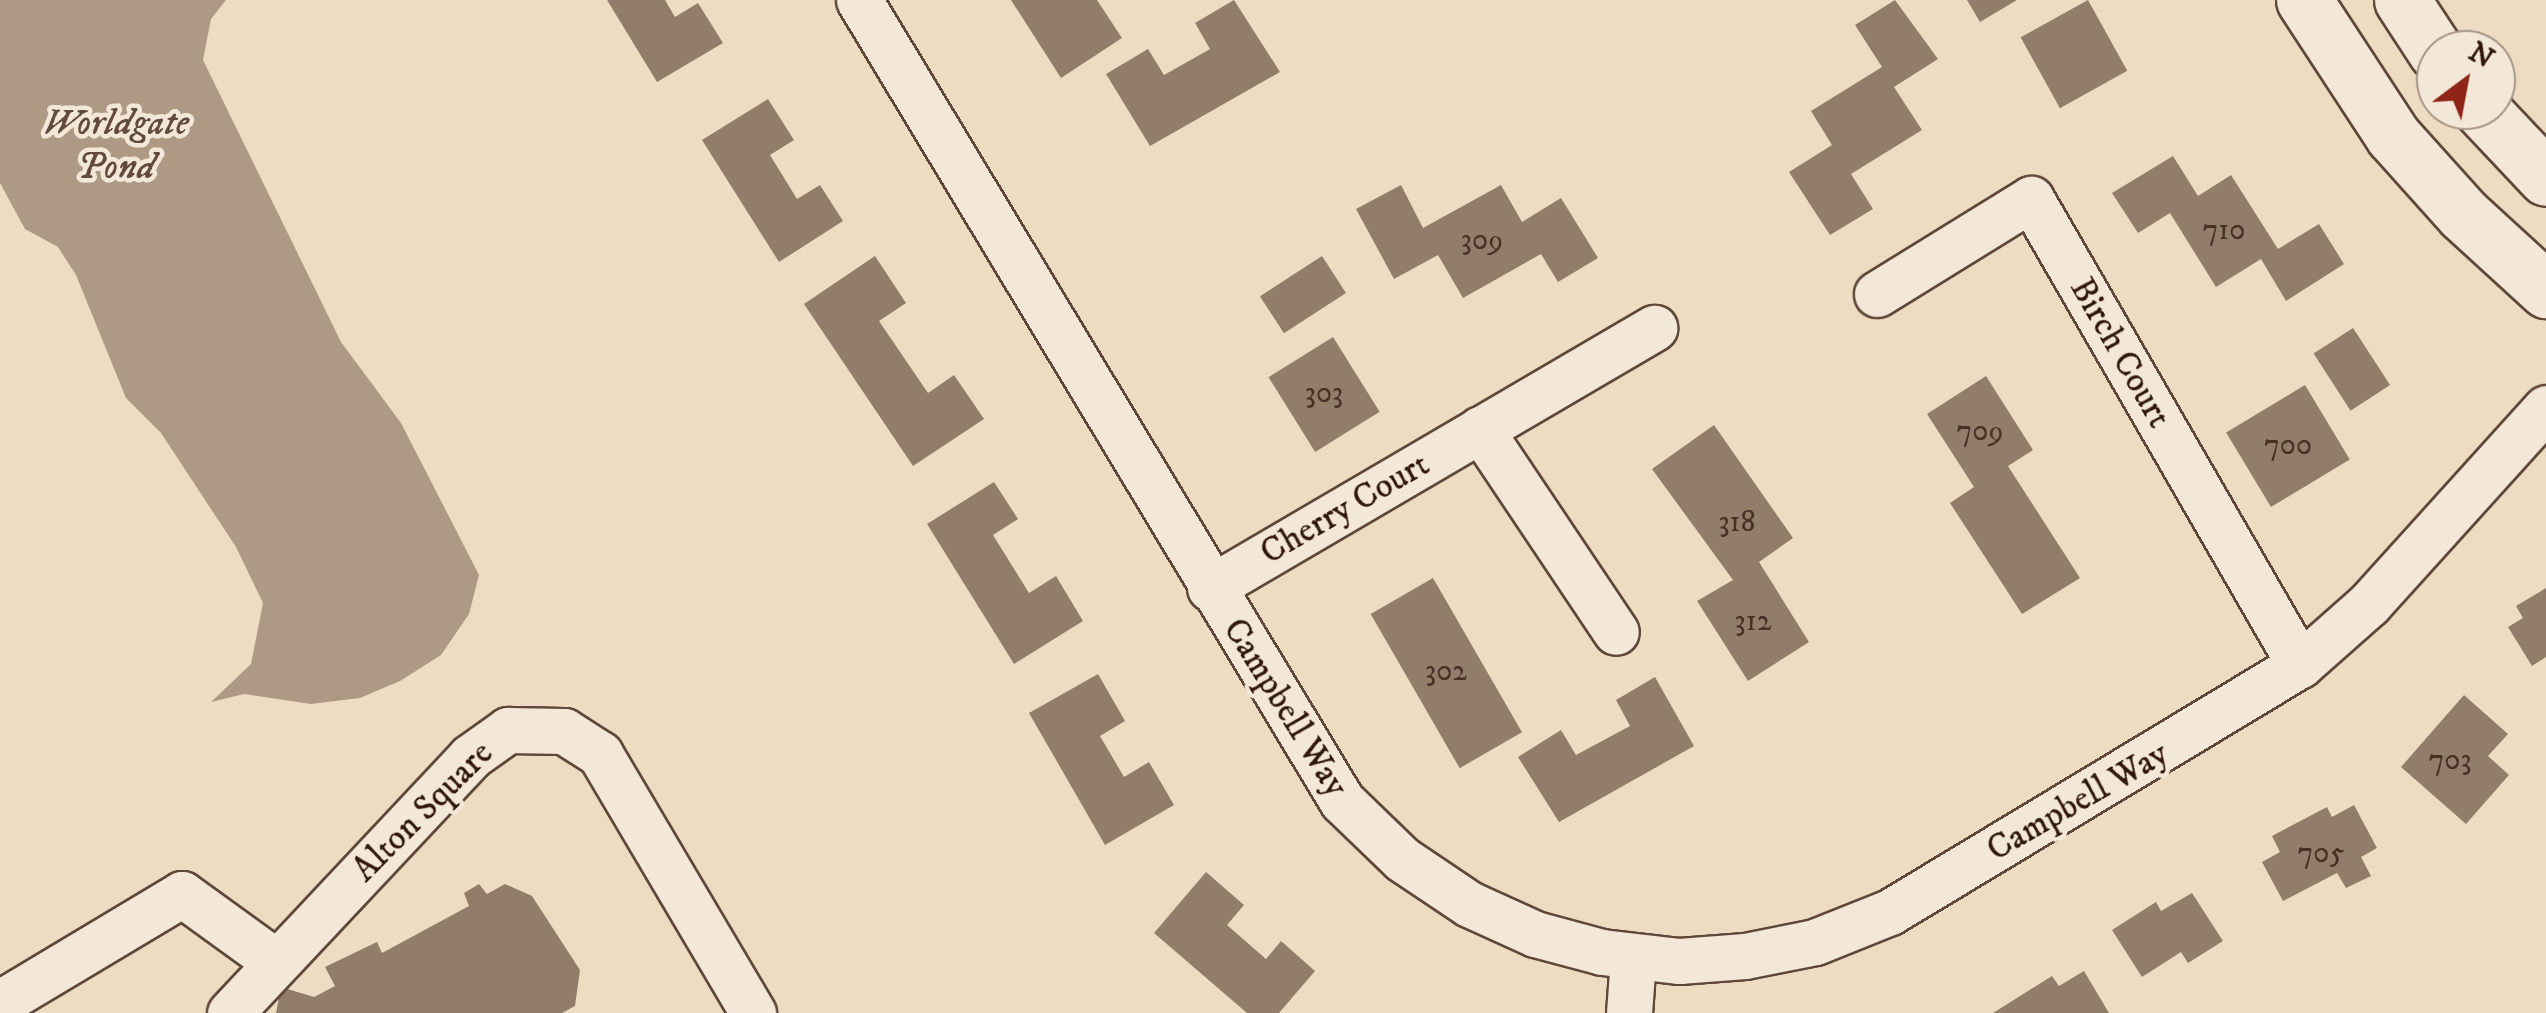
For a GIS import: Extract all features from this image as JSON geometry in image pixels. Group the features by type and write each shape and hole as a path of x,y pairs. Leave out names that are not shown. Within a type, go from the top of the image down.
{"main road":[{"path":"2304,0 2393,136 2462,214 2546,290"},
{"path":"2402,0 2422,30"},
{"path":"2501,130 2546,178"}],"street":[{"name":"Campbell Way","path":"859,0 1316,766 1402,859 1469,904 1534,934 1633,958 1745,956 1814,942 1890,912 2300,665 2368,604 2546,408"},
{"name":"Birch Court","path":"1877,294 2031,199 2300,665"},
{"name":"Cherry Court","path":"1210,588 1654,328"},
{"path":"1480,430 1616,632"},
{"name":"Alton Square","path":"230,1013 470,758 508,730 564,732 600,754 753,1013"},
{"path":"0,1004 182,894 276,962"},
{"path":"1629,1013 1633,958"}],"water":[{"name":"Worldgate Pond","path":"0,0 226,0 211,19 203,60 341,342 401,423 479,575 469,614 441,655 400,681 360,698 311,704 244,694 211,702 251,664 263,603 236,547 161,433 126,398 76,275 58,247 25,229 0,183"}],"building":[{"path":"607,0 665,0 675,17 698,3 723,43 657,82"},
{"path":"1011,0 1097,0 1122,38 1061,78"},
{"path":"1234,0 1280,72 1150,146 1106,74 1148,49 1164,75 1210,49 1195,23"},
{"path":"1895,0 1938,59 1894,87 1922,130 1851,174 1873,209 1830,235 1789,172 1832,145 1811,111 1882,67 1855,25"},
{"path":"1967,0 2017,0 1980,22"},
{"path":"2088,0 2127,71 2060,108 2021,37"},
{"path":"768,99 794,140 770,155 797,199 820,185 843,221 779,262 702,140"},
{"path":"2173,156 2198,196 2231,175 2278,249 2319,224 2344,264 2286,301 2261,259 2216,287 2170,213 2138,233 2112,193"},
{"path":"1401,185 1423,228 1501,185 1522,222 1561,198 1598,258 1558,282 1541,254 1463,298 1438,255 1394,279 1356,209"},
{"path":"875,256 906,303 879,321 928,393 954,375 984,419 913,466 804,304"},
{"path":"1322,256 1346,293 1284,333 1260,296"},
{"path":"2353,328 2390,385 2351,411 2314,354"},
{"path":"1333,337 1380,412 1315,452 1269,377"},
{"path":"1986,376 2033,450 2008,466 2080,578 2022,614 1950,503 1974,487 1927,414"},
{"path":"2305,385 2350,460 2271,507 2226,432"},
{"path":"1714,425 1793,538 1759,562 1809,642 1748,681 1697,601 1733,580 1652,469"},
{"path":"994,482 1018,519 993,535 1029,593 1056,576 1083,621 1014,664 927,524"},
{"path":"1433,578 1522,732 1460,768 1371,614"},
{"path":"2546,588 2546,657 2532,666 2508,627 2523,618 2516,606"},
{"path":"1098,674 1125,721 1100,736 1124,777 1149,762 1174,805 1105,845 1029,713"},
{"path":"1655,677 1694,746 1559,822 1518,757 1561,730 1576,755 1630,726 1616,700"},
{"path":"2464,695 2508,734 2488,756 2509,775 2466,824 2401,767"},
{"path":"2354,805 2377,848 2361,857 2371,876 2346,888 2337,873 2283,901 2262,862 2280,852 2272,836 2327,807 2332,817"},
{"path":"1206,872 1244,905 1227,925 1266,959 1281,941 1315,971 1279,1013 1247,1013 1154,933"},
{"path":"479,884 487,894 505,884 532,896 580,970 575,1006 562,1013 276,1013 281,987 314,997 335,986 325,967 377,942 382,953 469,906 464,893"},
{"path":"2192,893 2223,941 2188,963 2181,952 2142,977 2112,930 2156,902 2161,911"},
{"path":"2084,971 2109,1013 1993,1013 2052,976 2059,986"}]}
